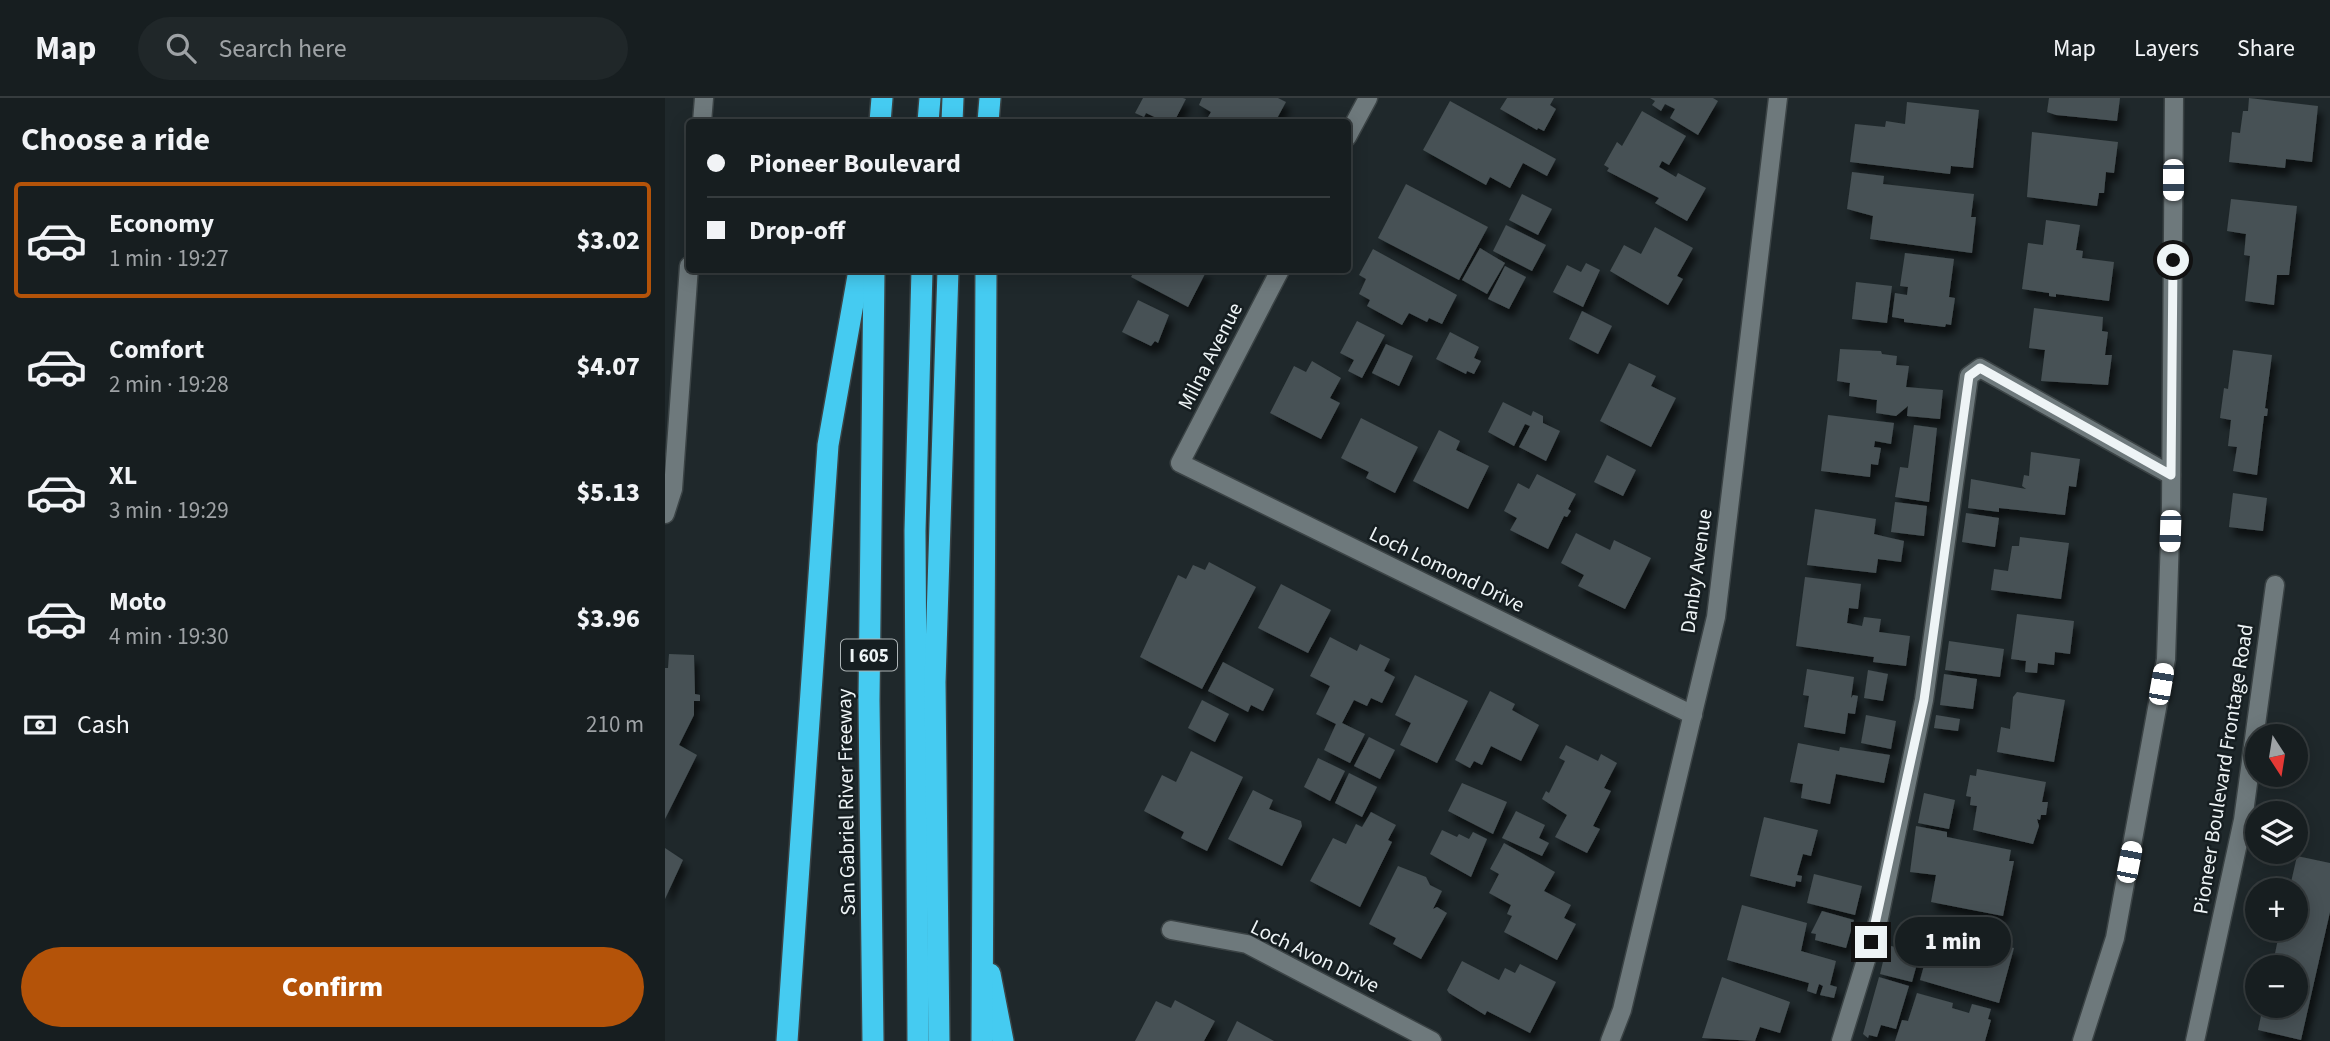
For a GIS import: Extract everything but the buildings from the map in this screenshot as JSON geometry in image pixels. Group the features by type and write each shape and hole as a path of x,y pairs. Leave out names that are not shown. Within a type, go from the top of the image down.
{"highway":[{"path":"880,119 882,98"},
{"path":"928,119 930,98"},
{"path":"952,119 953,98"},
{"path":"988,119 990,98"},
{"path":"787,1041 828,445 858,273"},
{"name":"San Gabriel River Freeway","path":"873,1041 869,700 874,273"},
{"path":"918,1041 915,531 922,273"},
{"path":"939,1041 935,682 948,273"},
{"path":"982,1041 980,923 986,273"},
{"path":"980,923 1003,1041"}],"street":[{"path":"702,119 704,98"},
{"path":"1351,130 1368,98"},
{"name":"Danby Avenue","path":"1610,1041 1622,1010 1716,617 1777,98"},
{"path":"2082,1041 2115,938 2166,659 2171,475 2174,98"},
{"path":"665,514 673,489 671,401 688,273"},
{"name":"Milna Avenue","path":"1180,463 1278,273"},
{"path":"1841,1041 1879,918 1924,700 1969,376 1980,368 2171,475"},
{"name":"Loch Lomond Drive","path":"1180,463 1693,715"},
{"name":"Pioneer Boulevard Frontage Road","path":"2195,1041 2208,993 2243,820 2275,585"},
{"name":"Loch Avon Drive","path":"1171,930 1247,944 1432,1041"}],"route":[{"path":"1871,942 1879,918 1924,700 1969,376 1980,368 2171,475 2173,260"}]}
